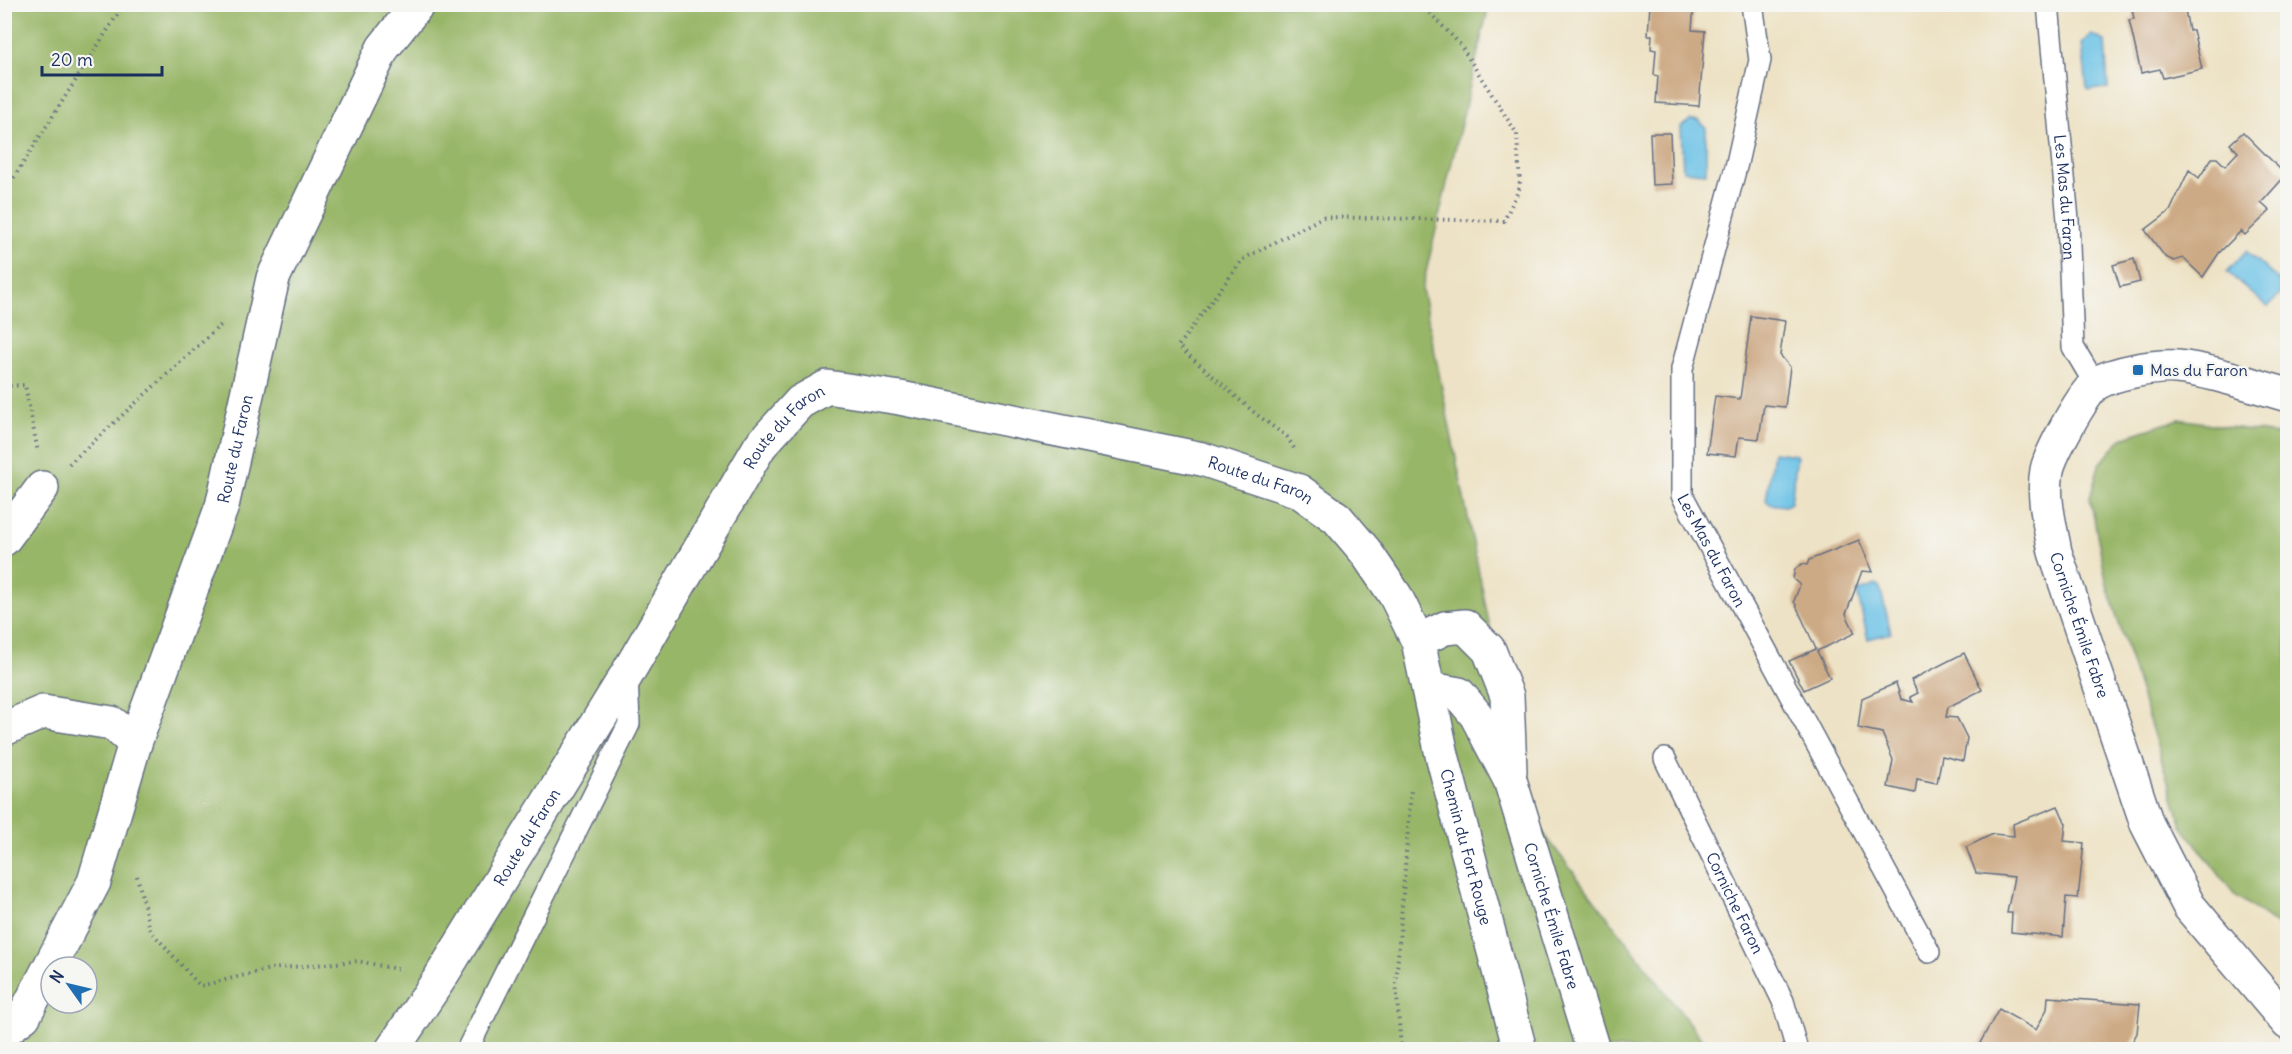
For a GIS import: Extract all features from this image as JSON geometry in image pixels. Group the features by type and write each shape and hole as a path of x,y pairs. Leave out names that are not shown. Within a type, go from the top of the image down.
{"street":[{"name":"Route du Faron","path":"4,1031 24,1016 94,882 135,743 222,506 273,278 383,48 418,4"},
{"path":"2095,384 2139,370 2175,367 2214,374 2288,395"},
{"name":"Corniche Émile Fabre","path":"2095,384 2065,428 2047,469 2046,506 2055,552 2147,824 2189,906 2288,1023"},
{"name":"Route du Faron","path":"392,1050 440,978 627,674 760,446 800,402 826,387 900,398 1202,459 1299,491 1337,518 1365,551 1395,595 1418,641"},
{"path":"4,538 42,489"},
{"name":"Corniche Émile Fabre","path":"1418,641 1445,628 1464,626 1489,650 1507,696 1510,780"},
{"name":"Chemin du Fort Rouge","path":"1418,641 1442,754 1520,1050"},
{"name":"Corniche Émile Fabre","path":"1430,693 1442,691 1459,694 1476,715 1510,780 1593,1050"},
{"path":"4,729 43,712 112,723 135,743"}],"lane":[{"name":"Les Mas du Faron","path":"1752,4 1760,60 1737,163 1682,369 1682,495 1929,952"},
{"name":"Les Mas du Faron","path":"2048,4 2068,220 2073,347 2095,384"},
{"path":"467,1050 629,724 627,674"},
{"name":"Corniche Faron","path":"1665,759 1783,1001 1797,1050"}],"path":[{"path":"4,193 124,4"},
{"path":"1299,457 1287,437 1256,414 1178,346 1243,259 1323,217 1504,221 1520,187 1517,134 1459,43 1421,4"},
{"path":"42,489 230,317"},
{"path":"4,386 25,385 38,451 42,489"},
{"path":"1401,1050 1396,982 1412,783 1423,759 1442,754"},
{"path":"134,865 150,930 201,986 270,969 358,961 440,978"}],"green space":[{"path":"5,5 1489,5 1422,289 1527,812 1709,1049 5,1050"},
{"path":"2179,419 2281,435 2287,453 2287,932 2235,895 2182,826 2107,585 2090,498 2099,465 2122,438"}],"water":[{"path":"2091,35 2105,41 2108,88 2089,90 2087,88 2082,44"},
{"path":"1690,120 1699,120 1706,128 1706,173 1683,171 1681,127"},
{"path":"2246,251 2286,287 2268,307 2227,272"},
{"path":"1773,452 1797,455 1791,503 1785,506 1770,504 1766,500"},
{"path":"1876,585 1880,587 1891,633 1868,639 1857,592"}],"building":[{"path":"1650,4 1694,4 1692,30 1705,31 1699,106 1656,103 1658,76 1654,75 1656,50 1651,49 1652,35 1648,35"},
{"path":"2131,4 2184,4 2189,31 2193,30 2202,69 2163,78 2160,69 2141,73 2129,20 2134,19"},
{"path":"2243,132 2286,175 2261,203 2270,211 2245,235 2241,231 2219,253 2203,277 2183,258 2174,261 2165,257 2145,230 2170,211 2189,170 2199,178 2212,158 2217,158 2225,166 2238,152 2230,144"},
{"path":"1650,133 1670,133 1672,184 1652,185"},
{"path":"2134,259 2140,282 2120,287 2113,265"},
{"path":"1751,316 1785,321 1780,355 1790,367 1785,407 1764,405 1759,439 1739,437 1736,456 1707,453 1715,396 1740,399"},
{"path":"1859,540 1873,572 1862,571 1846,614 1855,633 1817,651 1830,678 1804,690 1789,661 1816,649 1794,601 1800,585 1793,579 1795,569 1802,564 1807,565 1809,560"},
{"path":"1964,653 1982,690 1948,707 1946,717 1957,718 1967,738 1963,761 1942,756 1937,783 1917,779 1915,793 1888,787 1893,760 1882,733 1858,728 1862,698 1896,683 1901,699 1913,702 1910,697 1918,693 1911,680"},
{"path":"2058,806 2066,824 2064,841 2084,843 2078,898 2066,897 2063,937 2011,932 2012,913 2007,913 2014,877 1976,873 1966,847 1993,834 2014,836 2013,824"},
{"path":"2048,997 2140,1004 2137,1033 2128,1050 1991,1050 1980,1043 1999,1009 2036,1030 2047,1009"}],"place":[{"name":"Mas du Faron","path":"2138,370"}]}
